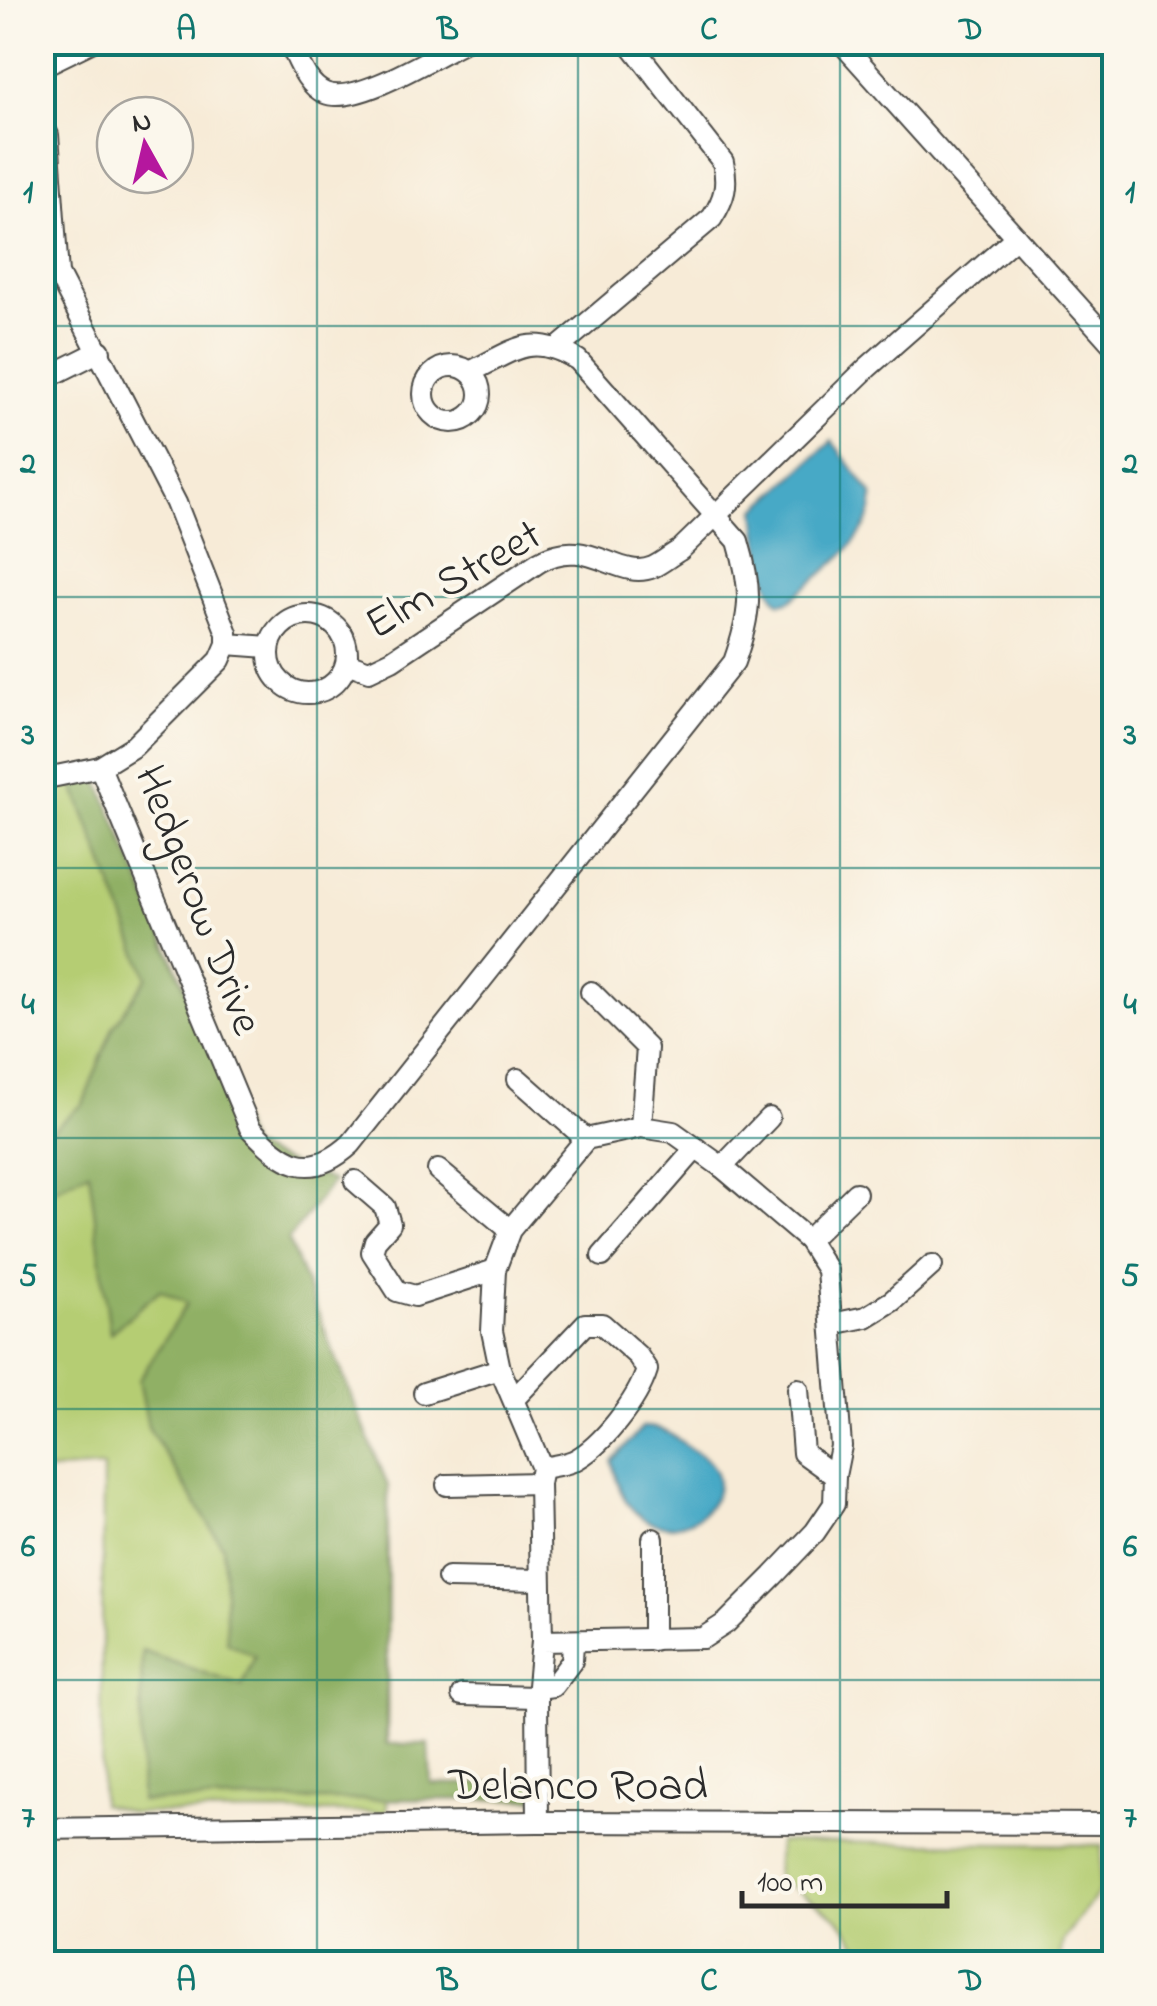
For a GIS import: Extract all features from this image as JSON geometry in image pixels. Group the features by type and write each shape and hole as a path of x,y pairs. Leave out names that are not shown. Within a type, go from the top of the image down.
{"street":[{"path":"42,66 91,42"},
{"path":"289,42 308,79 326,93 352,96 463,42"},
{"path":"470,372 520,346 558,348 712,218 725,198 723,162 629,42"},
{"path":"841,42 1114,346"},
{"path":"42,123 48,136 58,274 176,503 222,619 227,644 269,647"},
{"name":"Elm Street","path":"346,663 369,671 392,660 539,562 564,550 596,555 629,569 650,569 680,550 831,404 867,359 1014,235"},
{"name":"Hedgerow Drive","path":"227,644 220,660 134,746 100,767 250,1128 277,1156 307,1166 331,1162 352,1144 734,662 750,606 738,541 578,360 558,348"},
{"path":"42,380 100,351"},
{"name":"Elm Street","path":"316,616 328,620 344,638 346,663 334,684 324,690 300,693 279,681 269,659 269,647 273,635 291,618 316,616"},
{"path":"42,779 100,767"},
{"path":"592,992 648,1048 641,1127"},
{"path":"518,1079 586,1138"},
{"path":"722,1166 769,1118"},
{"path":"538,1822 540,1476 515,1398 500,1369 492,1330 496,1270 510,1230 586,1138 641,1127 672,1132 722,1166 808,1240 828,1270 841,1446 834,1504 815,1532 726,1623 703,1638 542,1641"},
{"path":"602,1256 696,1148"},
{"path":"438,1170 510,1230"},
{"path":"354,1181 385,1207 390,1224 375,1241 372,1252 398,1291 414,1296 496,1270"},
{"path":"808,1240 856,1193"},
{"path":"832,1324 866,1317 932,1266"},
{"path":"448,1485 540,1476 573,1461 602,1437 641,1390 647,1370 638,1356 602,1324 585,1324 515,1398"},
{"path":"424,1393 500,1369"},
{"path":"798,1389 803,1453 835,1476"},
{"path":"652,1640 653,1539"},
{"path":"448,1578 540,1580"},
{"path":"462,1695 537,1692 552,1686 572,1661 574,1642"},
{"name":"Delanco Road","path":"42,1829 538,1822 1114,1824"}],"green space":[{"path":"96,775 388,1486 387,1812 133,1813 101,1804 103,1467 43,1471 43,785 74,786"},
{"path":"96,775 251,1148 333,1181 288,1240 388,1486 386,1744 429,1744 431,1784 535,1783 535,1799 140,1801 142,1651 242,1686 255,1656 227,1642 223,1547 148,1427 139,1380 187,1303 160,1290 110,1333 89,1171 43,1196 43,1137 83,1104 113,1027 147,977 74,786"},
{"path":"778,1842 1102,1845 1099,1892 1063,1940 1059,1963 872,1963 838,1918 776,1876"}],"water":[{"path":"832,441 872,494 872,509 866,525 844,554 789,601 780,603 766,574 756,510"},
{"path":"643,1427 668,1433 703,1457 718,1481 714,1499 702,1514 684,1524 663,1526 642,1518 624,1497 612,1461"}]}
